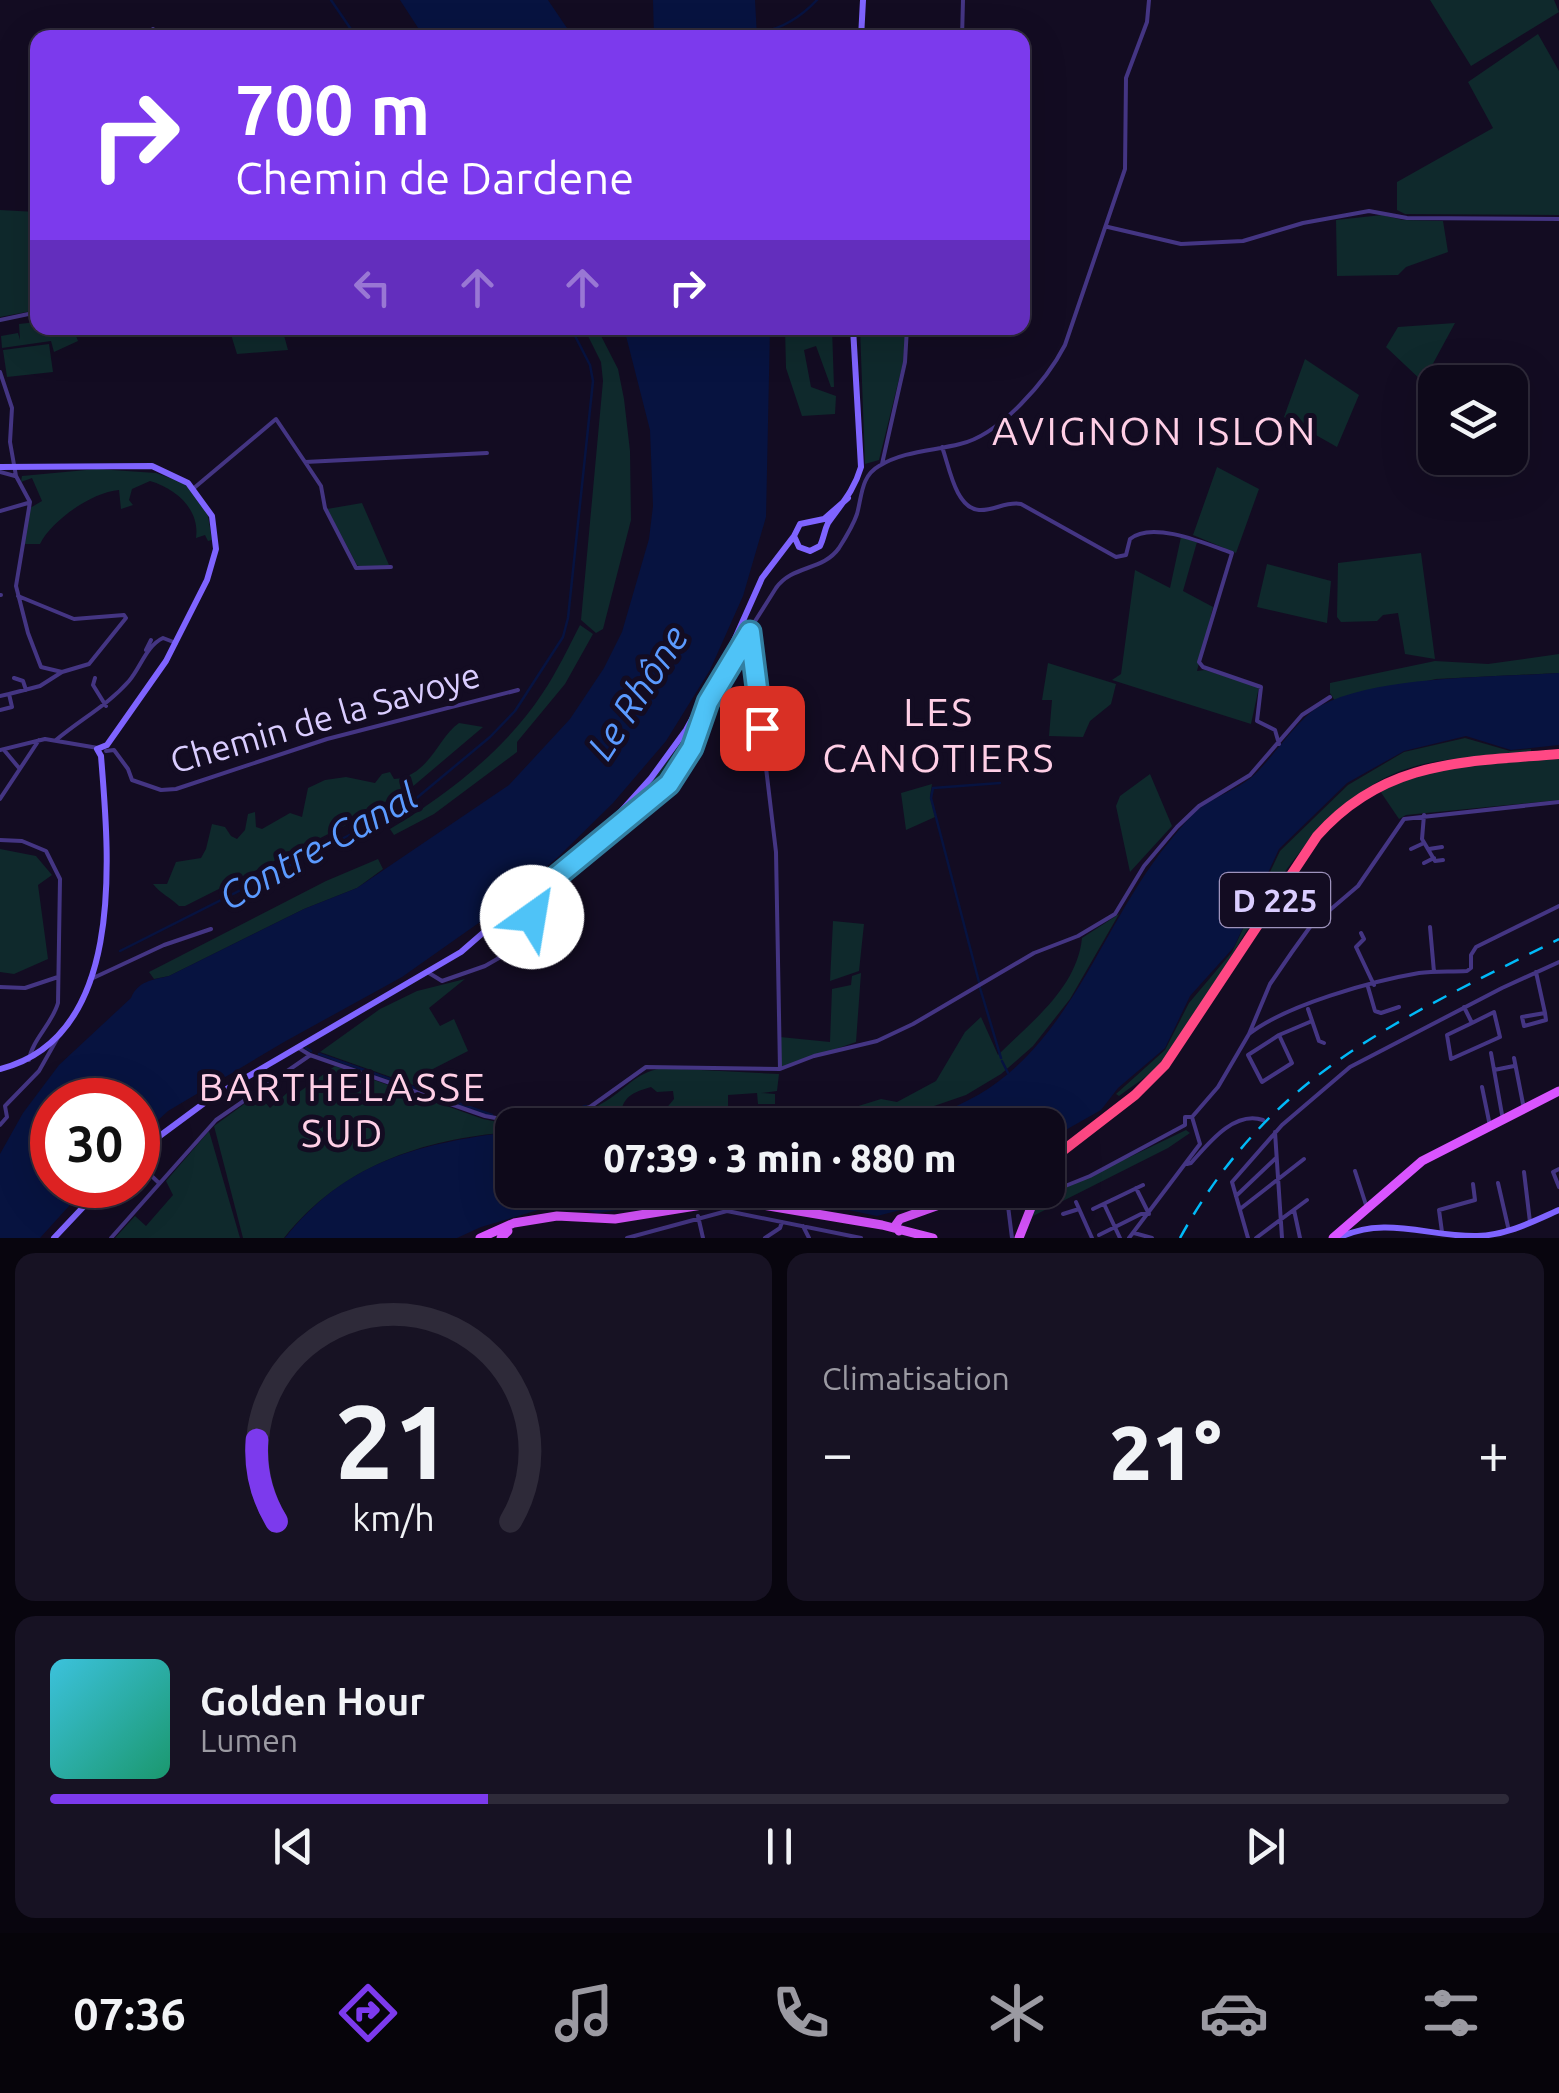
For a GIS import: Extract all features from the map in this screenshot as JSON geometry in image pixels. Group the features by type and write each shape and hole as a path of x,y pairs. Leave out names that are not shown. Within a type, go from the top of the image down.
{"highway":[{"name":"D 225","path":"1065,1149 1135,1095 1165,1064 1318,836 1341,812 1383,783 1421,769 1559,754"}],"main road":[{"path":"1336,1238 1354,1231 1367,1208 1428,1158 1559,1092"},
{"path":"480,1238 497,1235 514,1223 556,1216 615,1219 696,1212 742,1203 783,1218 900,1229 923,1238"},
{"path":"900,1229 900,1220 933,1208"},
{"path":"900,1229 943,1208"},
{"path":"1018,1237 1029,1208"},
{"path":"783,1218 880,1221 928,1210"},
{"path":"833,1220 882,1231"},
{"path":"856,1220 933,1238"}],"street":[{"path":"862,30 863,0"},
{"path":"962,30 963,0"},
{"path":"429,972 442,981 453,978 518,947 545,886 664,790 692,748 708,702 780,582 802,569 824,563 834,554 852,525 872,470 942,446 968,442 1012,413 1055,363 1108,227 1127,161 1126,78 1147,22 1150,0"},
{"path":"1108,227 1181,244 1243,241 1303,223 1369,211 1407,218 1559,218"},
{"path":"0,320 30,314"},
{"path":"779,558 802,549 814,550 822,543 824,532 857,482 862,455 853,335"},
{"path":"882,464 905,362 907,335"},
{"path":"0,372 12,408 10,442 15,470 30,502 17,574 18,596 41,667 62,672"},
{"path":"194,488 276,419 321,486 325,508 356,568 390,568"},
{"path":"942,446 959,494 974,508 1021,504 1116,558 1126,555 1130,539 1139,533 1186,536 1232,554 1199,662 1203,667 1261,686 1257,721 1275,730 1279,744"},
{"path":"305,462 487,454"},
{"path":"0,468 152,466 174,474 194,488 212,516 215,555 176,643 103,751 107,889 97,971 82,1002 29,1083 6,1106 7,1117 0,1125"},
{"path":"160,1135 190,1112 297,1047 438,967 492,927 628,804 686,730 729,652 762,578 800,524 828,516 848,498"},
{"path":"0,511 28,502"},
{"path":"814,522 824,532"},
{"path":"794,536 802,549"},
{"path":"822,543 834,554"},
{"path":"814,550 824,563"},
{"path":"0,696 40,686 62,672 94,660 126,615 74,619 18,596"},
{"path":"748,635 776,852 780,1069"},
{"path":"729,652 748,635"},
{"path":"56,740 94,710 106,706 152,645 164,638 176,643"},
{"path":"144,659 150,640"},
{"path":"14,678 22,680 26,690"},
{"path":"95,678 93,685 106,706"},
{"name":"Chemin de la Savoye","path":"103,751 128,769 132,780 170,790 327,740 518,690"},
{"path":"0,710 12,708 8,694"},
{"path":"297,1047 310,1055 486,1116 523,1123 574,1113 600,1102 646,1066 780,1069 894,1034 1034,953 1078,936 1115,914 1144,866 1176,827 1198,806 1250,775 1302,715 1330,696"},
{"path":"19,768 2,750 39,740 56,740 103,751"},
{"path":"0,799 39,740"},
{"path":"1185,1124 1184,1117 1192,1116 1218,1087 1249,1034 1270,984 1310,927 1358,886 1404,819 1559,802"},
{"path":"1424,815 1424,843 1435,862 1443,860"},
{"path":"0,840 22,842 46,851 60,879 60,977 54,1017 29,1060 0,1069"},
{"path":"1411,849 1424,843"},
{"path":"1429,850 1442,847"},
{"path":"1424,864 1434,858"},
{"path":"1249,1034 1298,1008 1371,986 1434,972 1470,969 1476,947 1559,906"},
{"path":"1430,927 1434,972"},
{"path":"97,971 211,929"},
{"path":"1361,933 1364,940 1356,947 1371,986 1375,1010 1381,1013 1399,1006"},
{"path":"1248,1238 1232,1182 1274,1132 1350,1067 1559,962"},
{"path":"438,967 444,977 453,978"},
{"path":"1536,972 1545,1013"},
{"path":"0,987 25,988 60,977"},
{"path":"1298,1008 1304,1022"},
{"path":"1464,1008 1472,1023"},
{"path":"1308,1009 1319,1040 1324,1042"},
{"path":"1494,1012 1500,1037 1451,1060 1446,1036 1472,1023 1494,1012"},
{"path":"1278,1035 1292,1063 1261,1081 1248,1055 1278,1035 1312,1021"},
{"path":"35,1050 50,1047"},
{"path":"1491,1053 1502,1120"},
{"path":"111,1238 216,1120 310,1055"},
{"path":"1514,1058 1524,1109"},
{"path":"1494,1070 1514,1066"},
{"path":"1482,1087 1490,1126"},
{"path":"1132,1236 1200,1142 1192,1116"},
{"path":"1187,1164 1216,1134 1249,1118 1262,1120"},
{"path":"1065,1187 1163,1139 1185,1124 1193,1124"},
{"path":"1269,1126 1274,1132 1277,1156 1282,1238"},
{"path":"1236,1196 1277,1156"},
{"path":"1240,1209 1304,1160"},
{"path":"1559,1169 1553,1172 1559,1187"},
{"path":"1355,1171 1367,1208"},
{"path":"1524,1172 1530,1222"},
{"path":"1442,1232 1439,1210 1475,1200 1473,1184"},
{"path":"1498,1184 1508,1231"},
{"path":"1092,1209 1140,1186 1149,1214"},
{"path":"1256,1238 1307,1200"},
{"path":"1076,1202 1092,1238"},
{"path":"1104,1204 1120,1238"},
{"path":"54,1238 82,1208"},
{"path":"1007,1208 1018,1237"},
{"path":"1063,1214 1079,1208"},
{"path":"1294,1210 1300,1238"},
{"path":"1354,1231 1410,1227 1466,1237 1493,1236 1559,1210"},
{"path":"627,1238 696,1212 726,1211 783,1218 794,1225 836,1236 862,1238"},
{"path":"696,1212 703,1238"},
{"path":"1099,1235 1140,1214 1149,1214"},
{"path":"766,1238 783,1218"},
{"path":"803,1226 809,1238"},
{"path":"1410,1227 1412,1238"},
{"path":"1132,1236 1152,1238"}],"green space":[{"path":"1430,0 1554,0 1559,12 1471,66"},
{"path":"1538,34 1559,71 1559,215 1405,214 1397,210 1397,182 1493,128 1468,82"},
{"path":"0,210 30,212 30,311 0,317"},
{"path":"1382,215 1443,221 1448,252 1406,267 1398,275 1337,276 1336,220"},
{"path":"30,323 30,335 76,335 78,341 54,352 51,341 2,348 1,336 18,333 20,340 19,324"},
{"path":"1455,323 1432,365 1418,365 1418,377 1386,347 1398,327"},
{"path":"231,335 284,335 288,350 237,354"},
{"path":"588,335 601,335 618,369 630,451 631,520 603,629 596,633 581,620 603,381 601,362"},
{"path":"785,335 832,335 834,387 816,346 804,350 811,387 836,396 835,414 802,416 786,368"},
{"path":"860,335 905,335 903,363 879,460 865,464"},
{"path":"49,344 53,372 7,377 3,350"},
{"path":"1305,359 1359,395 1337,447 1284,417"},
{"path":"1217,467 1259,489 1236,553 1193,535"},
{"path":"97,469 156,473 181,482 196,493 208,516 212,540 208,541 205,535 196,538 194,518 185,502 150,481 132,489 129,500 133,505 121,509 119,490 108,492 63,517 40,544 24,544 30,508 42,501 32,478 21,482 22,476"},
{"path":"362,503 389,565 357,565 327,509"},
{"path":"1181,537 1197,542 1183,591 1213,607 1197,671 1259,687 1251,724 1112,680 1121,674 1135,570 1170,588"},
{"path":"1421,553 1435,659 1405,654 1398,613 1383,615 1377,621 1341,622 1337,617 1338,563"},
{"path":"1267,564 1331,581 1327,623 1257,607"},
{"path":"580,625 593,634 565,684 517,742 517,752 434,814 394,835 390,829 453,786 511,734 547,686"},
{"path":"1559,654 1559,673 1436,679 1335,701 1330,693 1330,683 1435,661 1488,664"},
{"path":"1048,663 1116,684 1111,704 1090,721 1083,737 1049,736 1052,700 1042,700"},
{"path":"703,707 694,743 663,790 575,859 631,805 672,755"},
{"path":"459,723 483,727 398,799 185,906 179,906 153,884 167,884 176,862 201,858 212,824 225,827 237,839 245,830 248,814 255,812 256,827 262,829 290,813 302,817 308,788 325,780 346,777 375,783 382,774 390,772 394,779 406,777 424,764"},
{"path":"1465,738 1510,751 1531,749 1531,753 1416,766 1381,780 1346,804 1314,835 1286,871 1161,1063 1119,1096 1116,1094 1165,1050 1189,1003 1232,952 1280,851 1348,785 1404,752"},
{"path":"1559,759 1559,800 1406,815 1399,819 1380,791 1445,770"},
{"path":"1150,774 1172,826 1130,872 1116,806 1120,796"},
{"path":"932,784 930,797 935,817 906,830 901,793"},
{"path":"0,849 36,856 52,875 38,885 48,959 14,974 0,972"},
{"path":"378,859 383,869 357,888 304,909 169,976 154,979 149,972 326,881"},
{"path":"1119,914 1070,999 1033,1046 1001,1074 966,1095 928,1108 852,1108 881,1099 897,1102 936,1081 965,1032 981,1017 998,1055 1062,988 1082,938"},
{"path":"833,921 864,924 859,971 830,981"},
{"path":"861,973 856,1042 781,1068 780,1037 830,1042 832,989 851,985 852,976"},
{"path":"465,979 429,1008 440,1026 454,1019 468,1051 423,1074 422,1088 320,1052 380,1009 417,991"},
{"path":"335,1066 495,1121 495,1134 447,1141 386,1160 331,1192 284,1238 243,1238 214,1126 258,1094 270,1108 287,1093 295,1095"},
{"path":"662,1068 779,1074 777,1091 761,1093 775,1094 775,1104 758,1104 757,1093 728,1095 728,1108 667,1108 674,1099 673,1091 657,1092 651,1087 626,1099 622,1108 593,1108"},
{"path":"1186,1130 1190,1133 1065,1200 1065,1188"},
{"path":"209,1131 240,1238 115,1238 135,1216 146,1226 173,1195 166,1181"},
{"path":"1035,1208 1049,1208 1033,1216 1024,1234"}],"water":[{"path":"400,0 548,0 568,30 419,30"},
{"path":"653,0 755,0 757,30 654,30"},
{"name":"Le Rhône","path":"626,335 770,335 766,517 743,596 710,670 666,741 613,803 557,858 480,922 402,977 284,1042 160,1118 160,1078 49,1078 146,982 169,976 304,909 357,888 509,785 570,719 604,668 622,632 649,539 653,506 650,430"},
{"path":"1559,673 1559,745 1511,750 1466,736 1404,751 1347,783 1279,849 1234,947 1190,996 1165,1048 1118,1088 1101,1110 1065,1130 1065,1108 951,1108 999,1081 1027,1056 1072,998 1147,871 1176,833 1200,808 1252,777 1312,711 1373,688 1469,677"},
{"path":"30,1104 30,1208 67,1208 40,1238 0,1238 0,1154"},
{"path":"495,1134 495,1208 545,1208 457,1238 285,1238 331,1192 356,1175 410,1152"},
{"path":"580,1208 632,1208 597,1213"},
{"path":"838,1208 908,1208 877,1216"}],"waterway":[{"name":"Contre-Canal","path":"331,0 352,30"},
{"name":"Contre-Canal","path":"772,30 788,23 817,0"},
{"name":"Contre-Canal","path":"120,951 407,806 490,737 515,711 563,637 568,618 593,381 590,365 575,335"},
{"path":"979,982 931,798 933,788 1000,783"},
{"path":"980,988 1001,1058"},
{"path":"306,1048 311,1051"},
{"path":"319,1054 492,1115"},
{"path":"1002,1061 1008,1073"},
{"path":"579,1108 586,1106"}],"railway":[{"path":"1180,1238 1216,1181 1255,1132 1298,1092 1393,1026 1559,939"}],"district":[{"name":"AVIGNON ISLON","path":"1155,430"},
{"name":"LES CANOTIERS","path":"939,734"},
{"name":"BARTHELASSE SUD","path":"343,1109"}],"route":[{"path":"532,917 545,886 669,784 696,742 705,708 730,660 750,632 762,728"}]}
